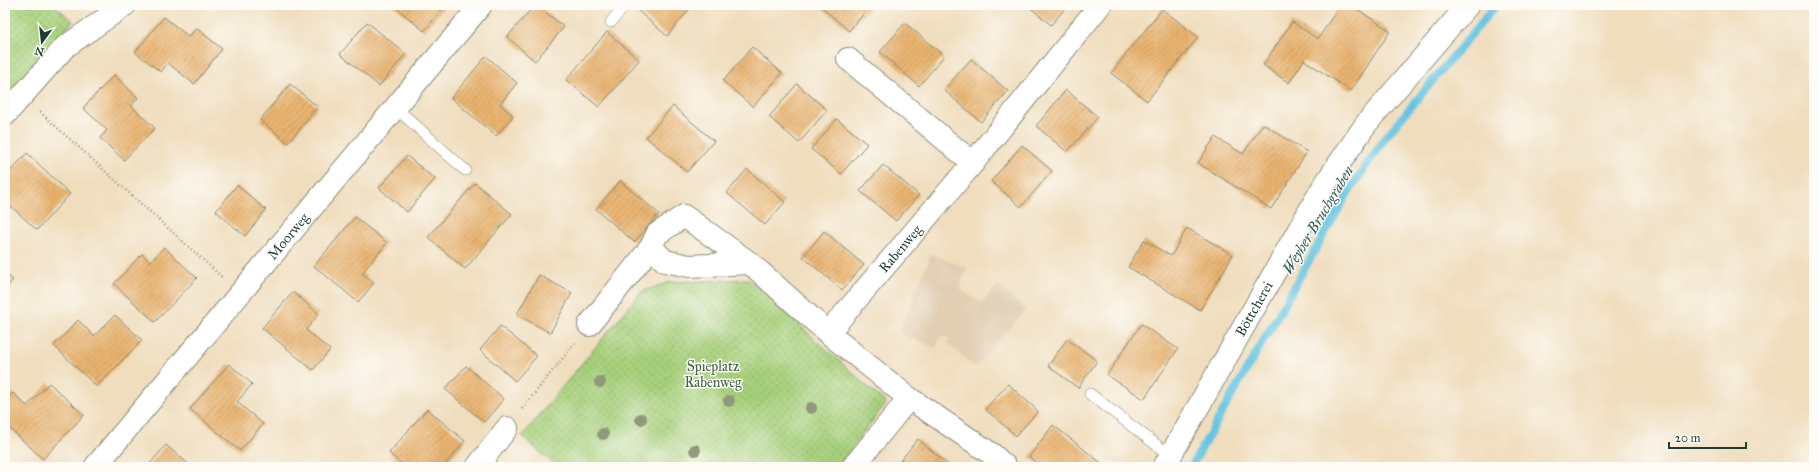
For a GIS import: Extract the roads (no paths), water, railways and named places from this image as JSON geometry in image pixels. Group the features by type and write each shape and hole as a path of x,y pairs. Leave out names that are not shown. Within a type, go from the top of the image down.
{"street":[{"path":"5,115 64,47 125,5"},
{"name":"Moorweg","path":"96,467 481,5"},
{"name":"Rabenweg","path":"828,333 973,163 1100,5"},
{"name":"Böttcherei","path":"1167,461 1323,187 1366,124 1468,5"},
{"path":"848,59 973,163"},
{"path":"589,325 651,247 657,234 684,216 750,263 828,333 910,398 993,455 1006,467"},
{"path":"651,247 665,261 690,266 750,263"},
{"path":"853,467 910,398"},
{"path":"477,467 507,428"}],"lane":[{"path":"611,22 625,5"},
{"path":"396,108 465,170"},
{"path":"1090,394 1167,461"}],"waterway":[{"name":"Weyher Bruchgraben","path":"1191,467 1345,198 1384,139 1496,5"}],"park label":[{"name":"Spieplatz Rabenweg","path":"713,374"}]}
